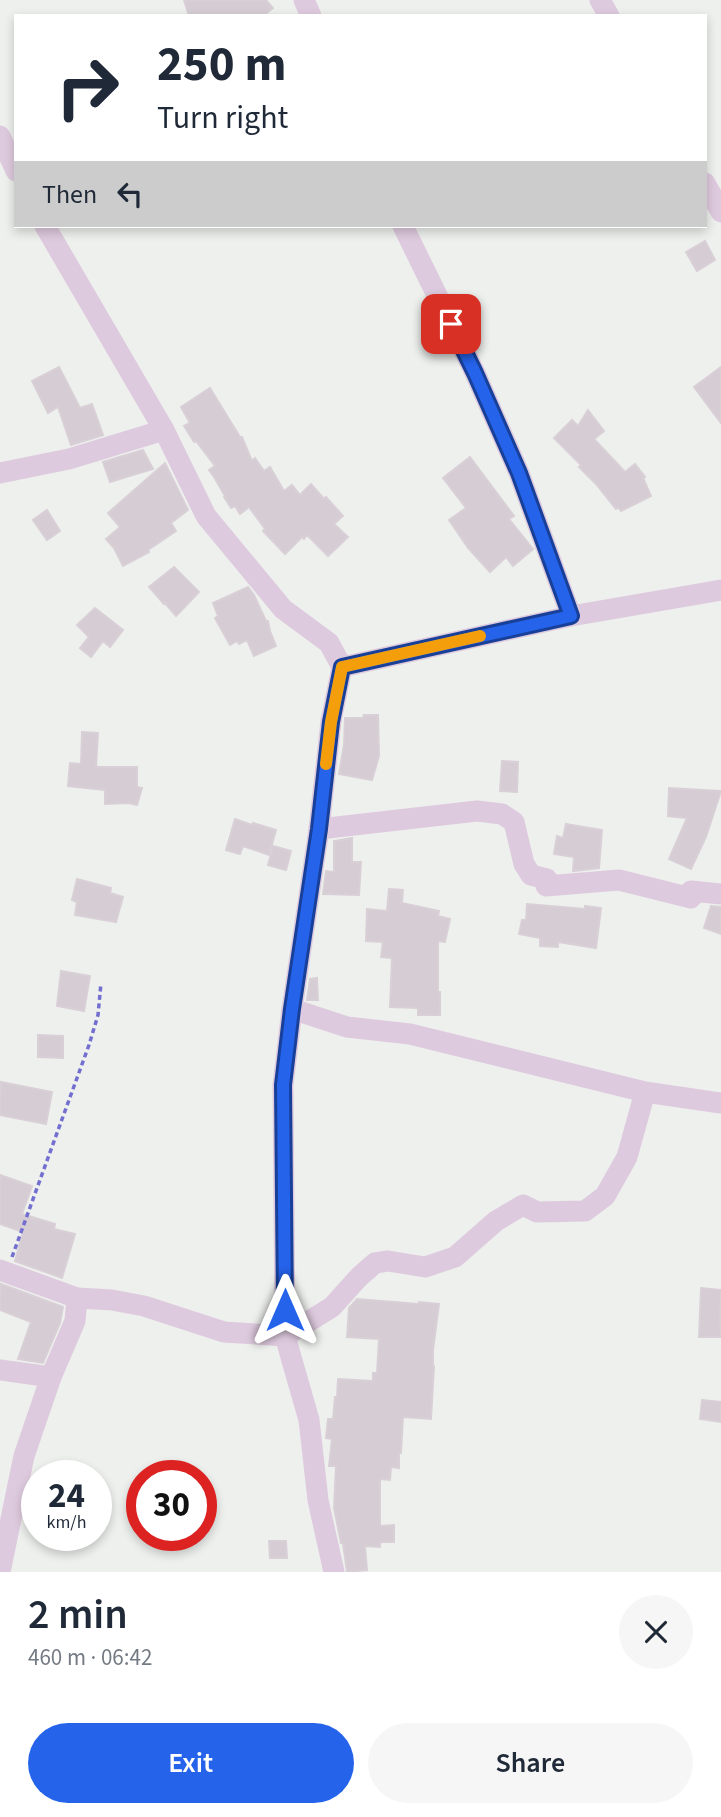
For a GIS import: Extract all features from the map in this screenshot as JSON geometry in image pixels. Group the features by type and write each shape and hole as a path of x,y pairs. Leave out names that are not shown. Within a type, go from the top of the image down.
{"street":[{"path":"0,136 14,167"},
{"path":"46,228 164,430 206,516 283,609 329,643 342,667 331,722 319,829 283,1085 285,1336 309,1420 318,1500 334,1572"},
{"path":"403,228 475,373 513,461 571,616"},
{"path":"0,473 69,458 164,430"},
{"path":"342,667 571,616 721,590"},
{"path":"319,829 477,811 502,814 514,822 524,864 531,875 547,879 546,886 619,880 691,898 691,891 721,894"},
{"path":"292,1009 347,1027 410,1034 645,1092 721,1104"},
{"path":"4,1271 77,1298 112,1300 144,1306 224,1332 285,1336 332,1307 375,1263 388,1261 425,1267 455,1257 496,1222 523,1205 537,1212 585,1211 605,1196 627,1157 645,1092"},
{"path":"0,1572 24,1456 51,1377 75,1321 77,1298"},
{"path":"0,1370 51,1377"}],"path":[{"path":"4,1271 89,1045 98,1015 101,983"}],"building":[{"path":"184,0 266,0 273,8 266,14 188,14"},
{"path":"705,241 715,260 697,271 686,252"},
{"path":"59,367 80,408 92,404 103,435 71,445 58,407 48,413 32,381"},
{"path":"721,367 721,423 694,387"},
{"path":"210,388 242,437 252,461 255,458 264,471 270,467 284,491 292,485 300,495 311,484 343,516 334,524 348,537 328,556 307,535 285,554 263,531 265,529 249,507 240,514 235,506 231,508 209,470 215,466 184,426 190,423 181,407"},
{"path":"588,410 604,431 594,439 625,472 635,464 645,477 643,478 651,496 621,511 618,507 616,509 579,467 581,465 554,438 572,420 578,426"},
{"path":"143,450 153,469 110,482 103,462"},
{"path":"470,457 514,516 509,519 533,549 513,566 506,557 490,572 468,548 449,520 466,508 443,478"},
{"path":"165,463 188,510 171,523 176,531 148,550 149,552 123,566 106,539 120,527 108,513"},
{"path":"47,510 60,531 47,540 33,520"},
{"path":"174,567 199,592 176,616 149,587"},
{"path":"248,587 268,621 276,646 254,656 247,640 230,645 215,618 218,616 213,603"},
{"path":"95,608 123,630 110,647 103,641 91,657 80,648 89,637 77,625"},
{"path":"364,715 378,715 379,756 372,780 339,774 345,718 363,718"},
{"path":"82,732 98,733 96,767 137,767 137,787 142,788 137,805 105,804 105,790 68,786 70,763 81,764"},
{"path":"502,761 518,762 517,792 500,791"},
{"path":"669,788 721,791 706,837 691,869 669,859 687,818 668,816"},
{"path":"235,819 276,830 269,855 243,846 240,854 226,850"},
{"path":"566,824 602,830 599,868 573,871 574,857 554,854 557,836 563,838"},
{"path":"352,838 352,862 361,862 359,895 323,894 326,871 334,872 334,841"},
{"path":"273,846 291,851 286,870 268,865"},
{"path":"77,879 111,888 110,893 123,897 116,922 75,915 77,902 72,900"},
{"path":"389,889 403,890 402,903 439,911 438,916 450,919 445,942 438,941 440,1015 418,1015 418,1008 390,1007 392,958 381,957 383,942 366,941 367,909 387,911"},
{"path":"527,904 601,908 596,948 558,942 558,947 540,946 540,938 519,934 522,920 526,920"},
{"path":"711,906 721,907 721,934 704,928"},
{"path":"61,971 90,976 84,1011 57,1006"},
{"path":"317,978 318,1000 307,1000 310,979"},
{"path":"38,1035 63,1036 63,1058 38,1057"},
{"path":"1,1082 52,1092 46,1124 0,1115"},
{"path":"0,1175 32,1186 22,1214 55,1224 54,1229 75,1234 62,1278 15,1261 23,1232 0,1224"},
{"path":"1,1284 63,1307 60,1323 43,1363 18,1359 31,1322 0,1310"},
{"path":"701,1288 721,1290 721,1337 699,1337"},
{"path":"357,1299 439,1304 433,1350 431,1419 403,1417 399,1468 391,1467 390,1480 380,1479 380,1526 394,1525 394,1542 380,1542 380,1547 365,1546 367,1570 347,1572 334,1508 336,1466 329,1466 332,1439 326,1438 328,1419 333,1419 338,1379 373,1381 373,1373 377,1373 379,1339 347,1337 349,1308"},
{"path":"702,1400 721,1402 721,1422 700,1419"},
{"path":"269,1541 286,1541 287,1558 270,1558"}],"slow traffic":[{"path":"326,764 342,667 480,636"}],"route":[{"path":"285,1310 283,1085 319,829 331,722 342,667 571,616 519,473 451,324"}]}
